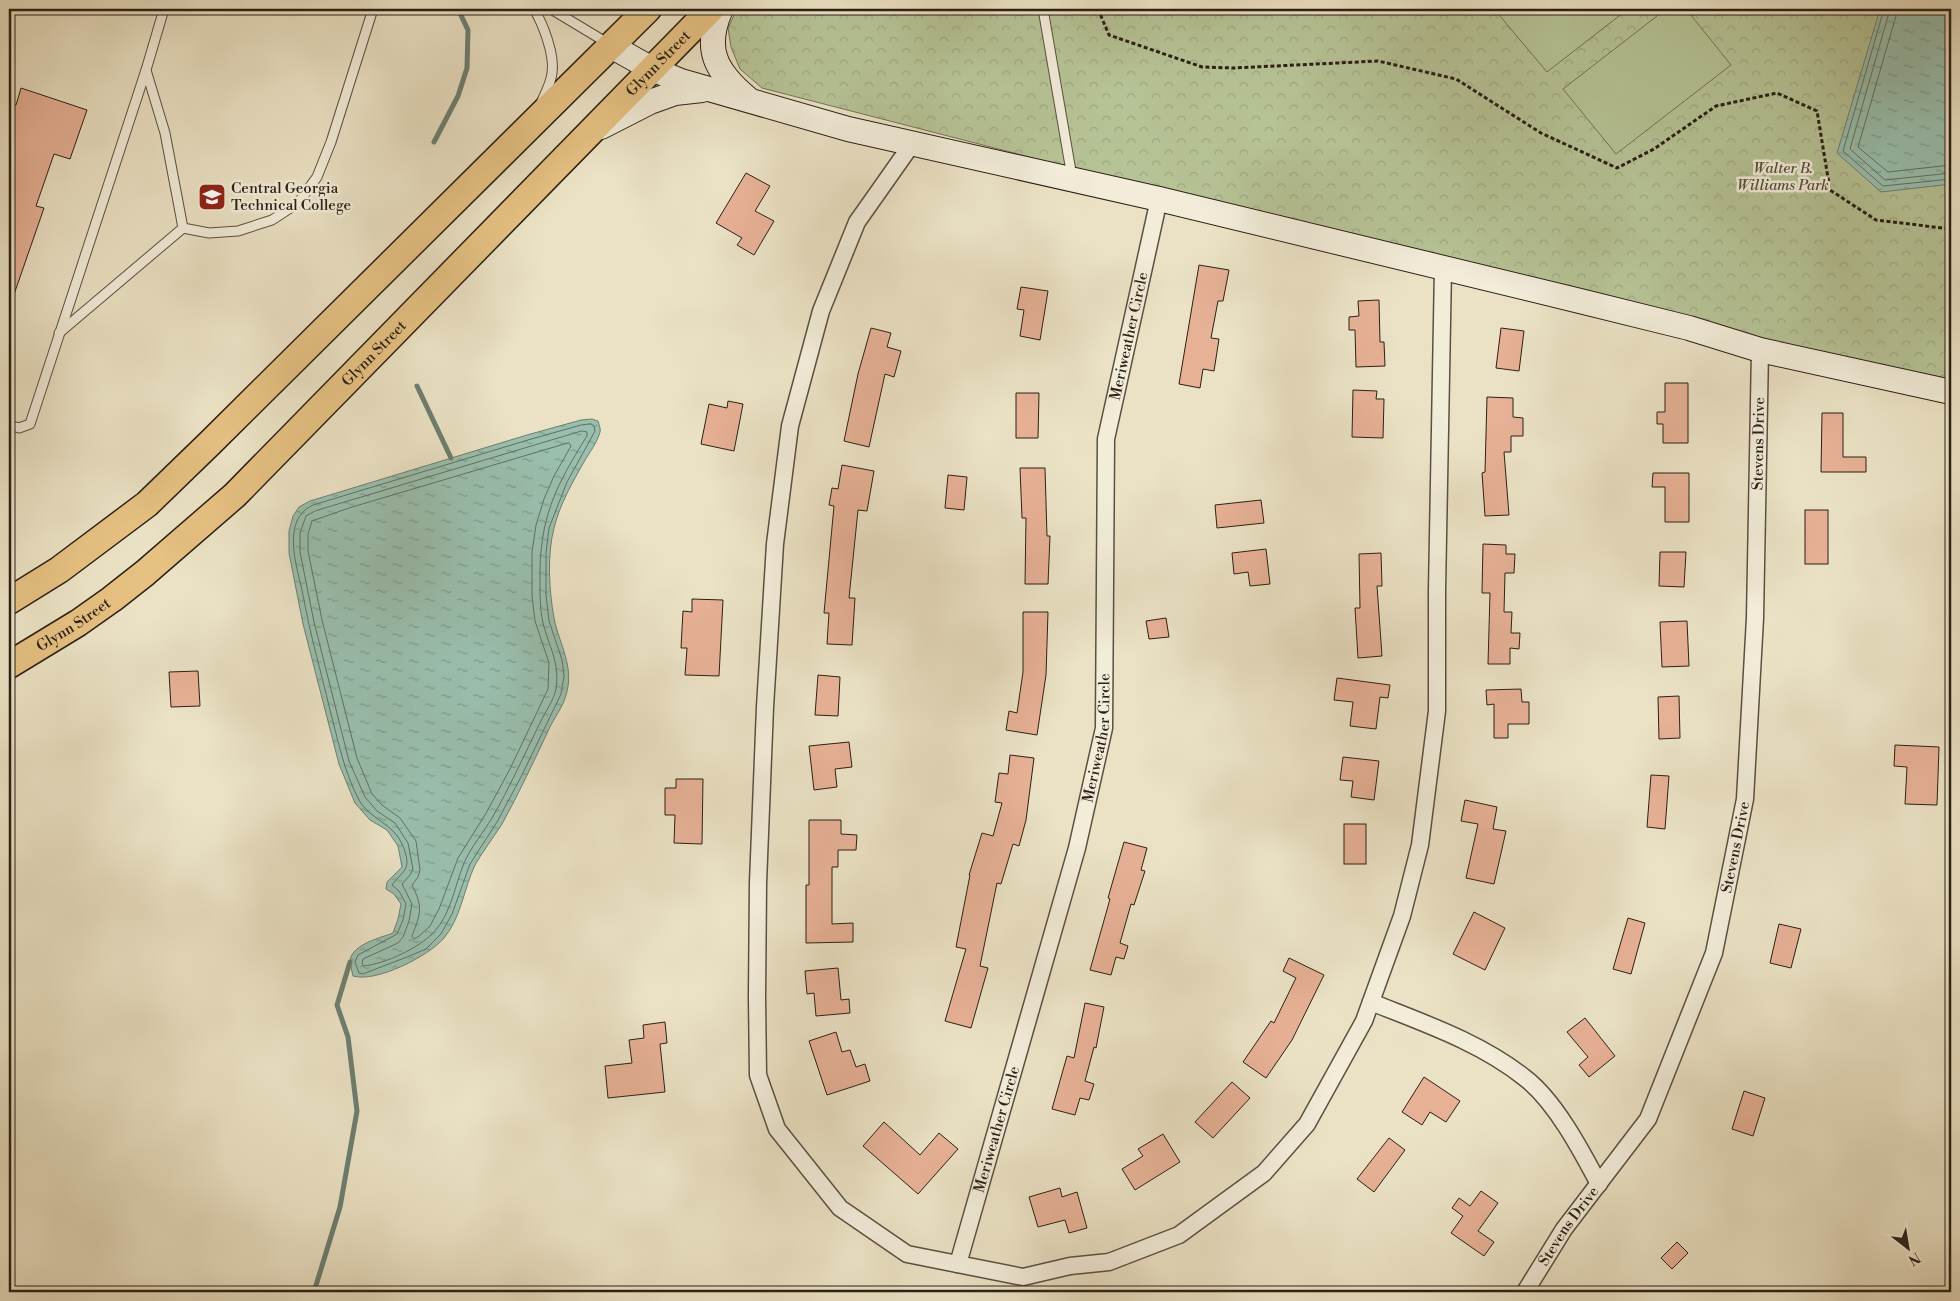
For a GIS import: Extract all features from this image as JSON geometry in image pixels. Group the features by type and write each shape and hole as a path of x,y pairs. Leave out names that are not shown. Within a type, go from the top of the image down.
{"main road":[{"path":"9,601 59,570 147,504 648,9"},
{"name":"Glynn Street","path":"9,665 78,623 112,599 235,495 711,9"},
{"path":"721,9 717,19 714,55 720,71 732,86 750,101"},
{"path":"611,46 652,69 681,81 848,129 1159,199 1689,328 1760,350 1951,392"},
{"path":"586,136 620,116 650,102 676,93 709,89"}],"street":[{"path":"912,144 857,222 821,311 790,426 776,544 764,716 758,883 758,1075 777,1129 840,1208 907,1254 1023,1277 1070,1266 1109,1262 1179,1234 1264,1173 1307,1124 1364,1021 1402,916 1420,845 1437,711 1437,590 1444,268"},
{"name":"Meriweather Circle","path":"958,1264 1077,848 1104,728 1106,439 1159,199"},
{"name":"Stevens Drive","path":"1525,1292 1564,1229 1648,1119 1714,953 1746,799 1755,618 1760,350"},
{"path":"1371,1002 1419,1021 1482,1050 1526,1078 1549,1104 1577,1144 1599,1184"}],"lane":[{"path":"9,425 19,428 30,424 146,70 164,9"},
{"path":"183,228 209,233 238,231 272,220 298,203 317,177 331,142 373,9"},
{"path":"534,9 545,34 551,57 552,74 534,122"},
{"path":"551,9 611,46"},
{"path":"1043,9 1073,180"},
{"path":"146,70 165,133 183,228"},
{"path":"59,333 183,228"}],"path":[{"path":"1098,9 1109,35 1202,66 1234,68 1378,61 1456,79 1541,133 1617,168 1654,149 1716,106 1777,93 1817,111 1830,190 1876,220 1951,229"}],"green space":[{"name":"Walter B. Williams Park","path":"737,9 1951,9 1951,386 1874,375 762,88 740,69 731,47 728,28"},
{"path":"1494,9 1628,9 1547,72"},
{"path":"1666,9 1686,9 1731,65 1616,154 1563,89"}],"water":[{"path":"1880,9 1951,9 1951,184 1881,192 1837,153"},
{"path":"592,419 598,421 600,432 563,502 554,528 550,550 552,607 569,675 563,704 502,824 475,865 458,912 444,938 427,953 388,972 375,976 353,976 350,960 352,954 368,942 393,933 401,904 394,894 386,889 387,882 402,867 398,846 387,830 370,820 355,803 339,764 303,624 289,553 289,531 293,516 299,507 310,501 527,435 581,420"}],"building":[{"path":"21,88 87,110 70,159 54,154 36,206 44,208 11,303 9,303 9,103 16,105"},
{"path":"746,173 770,186 755,211 774,221 754,255 737,245 742,238 716,223"},
{"path":"1199,265 1229,270 1223,301 1218,301 1211,338 1219,339 1214,371 1203,369 1200,388 1179,384"},
{"path":"1021,287 1048,291 1040,340 1020,336 1024,310 1017,309"},
{"path":"1379,300 1380,342 1384,342 1385,366 1356,367 1355,330 1349,330 1349,317 1359,316 1358,301"},
{"path":"871,328 891,333 887,347 901,351 894,377 885,374 869,447 844,441 858,374"},
{"path":"1501,328 1524,331 1519,371 1496,368"},
{"path":"1665,383 1688,383 1688,443 1663,443 1663,424 1657,424 1657,412 1665,412"},
{"path":"1353,390 1377,391 1376,399 1384,399 1383,438 1352,437"},
{"path":"1016,393 1039,393 1038,438 1016,438"},
{"path":"1487,397 1513,398 1513,417 1523,418 1523,436 1511,436 1511,452 1504,452 1509,515 1485,516 1482,473 1485,472"},
{"path":"728,401 743,404 734,451 701,444 709,404 727,408"},
{"path":"1822,413 1843,413 1843,457 1866,457 1866,472 1821,472"},
{"path":"842,465 874,471 867,511 858,510 849,598 855,598 852,645 827,644 829,613 824,613 834,506 829,505 832,488 838,489"},
{"path":"1020,468 1045,468 1047,536 1050,536 1048,584 1025,584 1026,518 1022,518"},
{"path":"1653,473 1689,473 1689,522 1665,522 1665,487 1652,487"},
{"path":"948,475 967,477 964,510 945,508"},
{"path":"1261,500 1264,523 1217,528 1215,505"},
{"path":"1805,510 1828,510 1828,564 1805,564"},
{"path":"1483,544 1506,545 1506,554 1515,554 1514,573 1505,573 1504,612 1512,612 1511,633 1520,633 1519,649 1510,648 1510,664 1488,664 1490,593 1482,593"},
{"path":"1266,549 1270,584 1250,586 1248,572 1234,574 1232,553"},
{"path":"1660,552 1686,552 1684,587 1659,586"},
{"path":"1381,553 1382,586 1377,586 1382,656 1358,658 1355,608 1360,608 1359,554"},
{"path":"692,599 723,600 719,676 685,675 687,648 681,648 683,611 692,612"},
{"path":"1023,612 1048,612 1046,675 1037,735 1006,730 1009,711 1017,713 1023,672"},
{"path":"1166,618 1169,637 1149,639 1146,621"},
{"path":"1687,621 1689,666 1662,667 1660,622"},
{"path":"198,671 200,706 171,707 169,672"},
{"path":"818,675 840,677 838,716 815,715"},
{"path":"1337,678 1390,685 1388,698 1380,697 1376,729 1350,726 1353,702 1334,700"},
{"path":"1521,689 1522,702 1529,702 1529,724 1508,724 1508,738 1494,738 1494,704 1487,705 1486,690"},
{"path":"1679,696 1680,738 1659,739 1658,697"},
{"path":"849,742 852,767 835,769 837,787 814,790 809,746"},
{"path":"1895,745 1939,747 1937,805 1905,804 1907,767 1894,766"},
{"path":"1010,755 1034,758 1026,820 1019,846 1013,844 1001,884 997,883 980,966 988,968 971,1028 945,1021 966,949 956,947 969,875 982,833 993,836 1002,803 995,802 999,773 1008,774"},
{"path":"1343,757 1379,761 1374,800 1351,797 1353,781 1340,780"},
{"path":"1651,775 1669,776 1665,829 1647,827"},
{"path":"676,779 703,779 702,844 674,843 675,815 665,815 665,788 676,788"},
{"path":"1465,800 1497,807 1493,829 1506,831 1494,884 1466,878 1478,824 1461,821"},
{"path":"809,820 841,820 841,834 857,835 856,850 838,850 838,867 832,867 832,924 853,923 853,942 806,943 806,885 809,885"},
{"path":"1344,824 1366,824 1366,864 1344,864"},
{"path":"1124,842 1147,848 1141,870 1145,871 1134,905 1131,904 1120,943 1128,946 1124,959 1116,957 1111,975 1090,970"},
{"path":"1474,912 1505,928 1485,970 1453,954"},
{"path":"1628,918 1645,923 1631,974 1613,969"},
{"path":"1779,924 1801,929 1791,968 1770,963"},
{"path":"1289,958 1324,975 1292,1040 1266,1078 1243,1062 1271,1021 1274,1023 1296,978 1283,971"},
{"path":"838,968 841,1000 849,999 850,1013 816,1016 814,993 807,994 805,971"},
{"path":"1085,1003 1104,1007 1096,1048 1094,1047 1085,1081 1094,1084 1089,1100 1080,1098 1075,1115 1052,1109 1067,1056 1074,1058"},
{"path":"1585,1018 1615,1056 1589,1077 1579,1065 1588,1057 1567,1032"},
{"path":"665,1022 667,1043 660,1044 665,1092 608,1098 605,1066 632,1063 629,1040 644,1038 643,1025"},
{"path":"836,1032 842,1052 850,1050 856,1067 865,1064 870,1081 827,1095 809,1041"},
{"path":"1424,1077 1460,1101 1446,1122 1430,1112 1422,1125 1402,1112"},
{"path":"1232,1082 1250,1098 1213,1138 1195,1122"},
{"path":"1744,1091 1765,1098 1753,1136 1732,1129"},
{"path":"884,1122 920,1155 939,1133 958,1149 918,1194 863,1146"},
{"path":"1163,1134 1180,1162 1135,1190 1122,1169 1143,1156 1138,1149"},
{"path":"1389,1138 1405,1150 1374,1192 1357,1179"},
{"path":"1060,1188 1062,1197 1077,1192 1087,1228 1069,1233 1065,1220 1038,1227 1029,1197"},
{"path":"1481,1191 1498,1203 1478,1231 1494,1242 1484,1256 1451,1233 1463,1216 1452,1208 1459,1198 1470,1206"},
{"path":"1677,1242 1688,1253 1672,1269 1661,1258"}],"waterway":[{"path":"434,142 458,96 467,68 468,30 458,9"},
{"path":"417,386 451,458"},
{"path":"314,1292 340,1207 357,1111 348,1037 337,1005 350,962"}],"place":[{"name":"Central Georgia Technical College","path":"212,197"}]}
